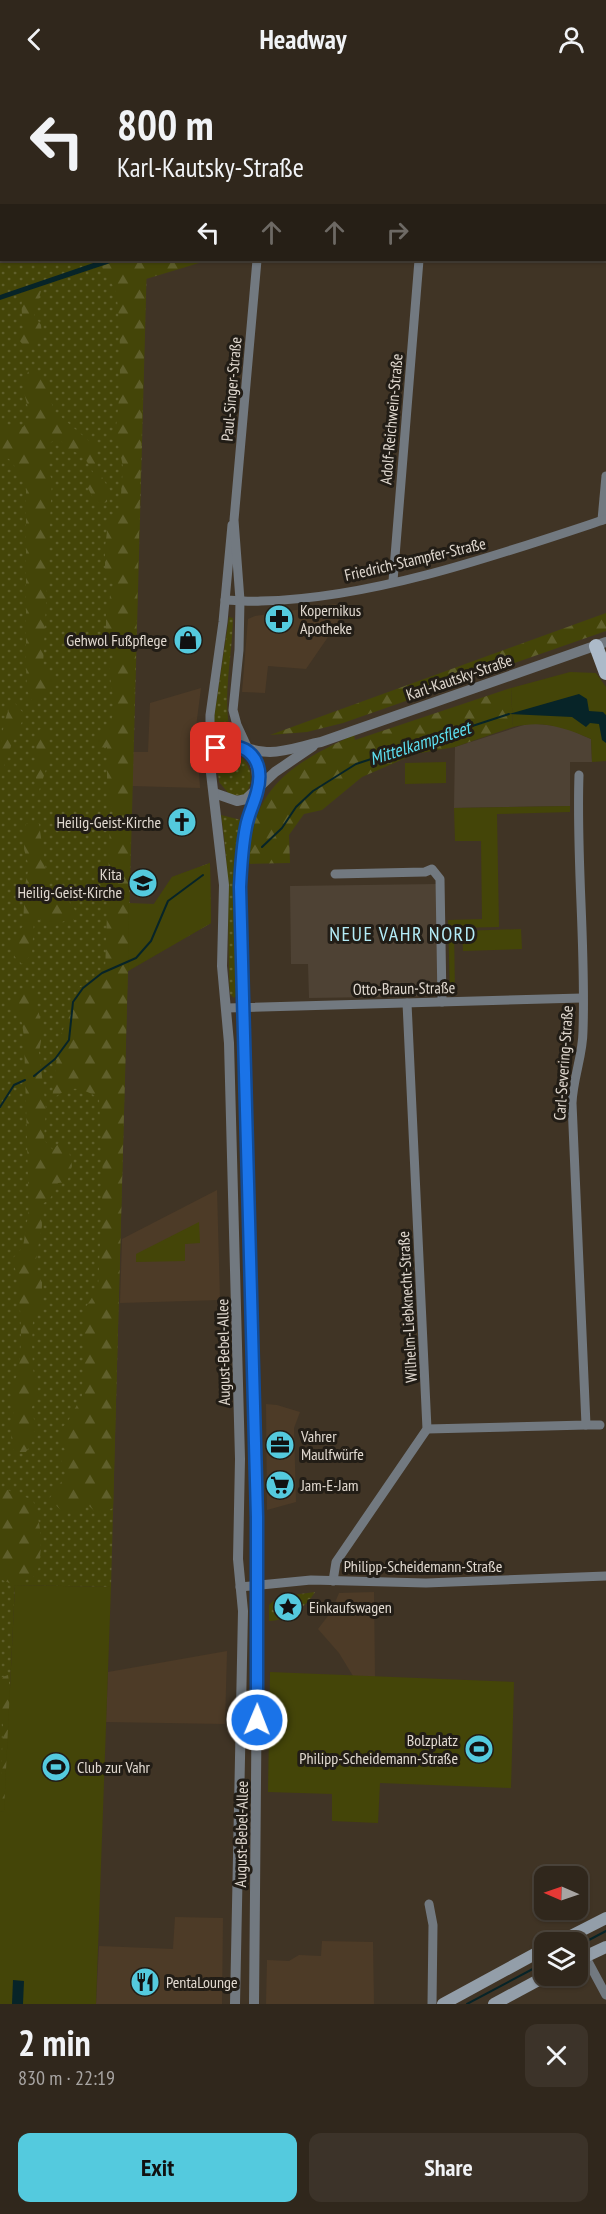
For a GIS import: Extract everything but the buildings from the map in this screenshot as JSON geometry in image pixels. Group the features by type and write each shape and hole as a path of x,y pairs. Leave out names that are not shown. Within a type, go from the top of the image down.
{"main road":[{"path":"601,644 606,673"},
{"path":"588,1938 606,1918"},
{"path":"588,1948 606,1947"},
{"path":"443,2004 534,1954"},
{"path":"494,2004 534,1982"}],"street":[{"name":"Paul-Singer-Straße","path":"257,261 234,520 240,600 239,650 233,710 237,725 257,768"},
{"name":"Adolf-Reichwein-Straße","path":"393,581 419,261"},
{"path":"604,519 606,476"},
{"name":"Friedrich-Stampfer-Straße","path":"225,600 260,601 317,596 393,581 495,556 604,519"},
{"name":"Paul-Singer-Straße","path":"211,773 210,715 234,520"},
{"name":"Karl-Kautsky-Straße","path":"210,750 228,744 249,751 282,751 321,742 601,644"},
{"name":"Karl-Kautsky-Straße","path":"214,793 237,801 246,799 275,772 321,742"},
{"name":"August-Bebel-Allee","path":"254,2004 258,1585 240,887 243,844 248,818 258,790 257,768"},
{"name":"August-Bebel-Allee","path":"211,773 224,885 222,966 229,1043 236,1297 240,1587 243,1611 236,2004"},
{"name":"Carl-Severing-Straße","path":"579,775 578,859 583,1035 573,1080 572,1103 586,1425"},
{"path":"335,874 425,872 432,869 440,879 442,1002"},
{"name":"Otto-Braun-Straße","path":"226,1008 582,998"},
{"name":"Wilhelm-Liebknecht-Straße","path":"407,1003 428,1429"},
{"path":"333,1581 336,1562 428,1429 600,1425"},
{"name":"Philipp-Scheidemann-Straße","path":"240,1587 333,1581 426,1583 606,1576"},
{"path":"429,1904 433,1925 432,2004"},
{"path":"238,1957 255,1957"},
{"path":"588,1964 606,1995"}],"shaded area":[{"path":"336,604 339,621 306,669 268,666 265,693 242,692 248,619"},
{"path":"201,688 196,727 200,788 132,786 132,752 148,752 150,703"},
{"path":"530,723 564,727 591,739 592,762 570,762 570,806 454,808 455,747"},
{"path":"437,884 439,996 309,998 308,964 291,964 290,886"},
{"path":"217,1190 220,1300 120,1303 122,1239"},
{"path":"266,1404 300,1412 294,1428 296,1502 267,1510"},
{"path":"374,1592 375,1677 353,1676 339,1653 318,1629 331,1612 339,1593"},
{"path":"227,1651 225,1724 106,1722 108,1672"},
{"path":"175,1917 223,1918 222,2004 96,2004 99,1946 173,1949"},
{"path":"322,1941 373,1942 374,2004 266,2004 267,1960 289,1961 299,1955 321,1956"}],"green space":[{"path":"0,261 147,261 111,1587 15,1585 4,1811 0,1812"},
{"path":"116,261 206,261 146,279 129,903 154,904 172,877 210,863 211,923 128,971 113,1508 99,1515 89,1506 73,1514 62,1511 49,1499 66,1475 61,1459 66,1451 56,1435 68,1421 82,1396 85,1308 98,1289 103,1180 99,1098 80,1089 70,1089 52,1099 59,1040 79,988 105,973 110,824 114,812 107,797 107,747 96,748 97,735 109,726 115,709 109,670 113,657 106,641 106,614 114,581 105,569 105,547 108,524 120,508 123,467 119,447 113,437 118,410 119,319 115,290 102,266"},
{"path":"32,288 41,291 34,315 41,325 42,335 27,350 16,336 25,326 22,308 23,295 25,291"},
{"path":"31,368 49,388 53,410 96,447 97,464 110,490 107,502 100,504 93,498 85,482 93,472 83,455 67,449 58,437 49,444 47,467 52,480 43,666 53,675 53,684 33,703 27,690 26,667 26,481 9,459 0,457 0,420 5,425 23,427 30,417 24,386"},
{"path":"606,613 606,631 343,723 307,732 270,735"},
{"path":"229,617 233,618 227,710 232,741 215,745 213,725"},
{"path":"570,672 596,673 606,687 606,761 592,762 591,739 572,731 534,724 513,727 511,688"},
{"path":"511,688 513,727 455,747 415,754 362,777 322,810 304,814 289,835 290,863 247,864 250,838 266,797 278,782 311,757 354,735 355,740"},
{"path":"13,701 25,715 7,755 0,781 3,729"},
{"path":"40,729 47,732 50,757 35,803 37,752 35,739"},
{"path":"231,753 243,759 250,771 250,784 243,796 230,795 219,782 217,762 222,755"},
{"path":"446,762 446,783 405,784 405,763"},
{"path":"570,806 570,812 497,814 499,927 454,928 455,995 450,995 448,920 482,919 481,841 455,841 454,808"},
{"path":"221,815 241,820 236,845 238,993 234,998 230,994 227,882"},
{"path":"26,824 39,824 49,891 62,891 81,919 64,921 51,929 47,921 34,919 32,954 22,964 15,957 13,945 14,937 23,926 25,885 29,867 24,849"},
{"path":"210,863 211,923 128,971 129,904 154,904 172,877"},
{"path":"521,929 522,949 463,951 462,931"},
{"path":"33,989 43,1030 39,1052 46,1109 44,1140 53,1150 61,1140 67,1141 72,1166 67,1182 58,1183 50,1199 41,1205 42,1226 35,1265 42,1282 42,1304 33,1321 32,1344 33,1369 38,1391 31,1410 35,1421 35,1431 26,1452 14,1452 11,1441 14,1407 9,1389 18,1372 21,1330 18,1285 13,1258 23,1247 29,1209 24,1037 22,1023 11,1003 16,994"},
{"path":"199,1222 200,1243 185,1244 185,1261 136,1262 136,1254"},
{"path":"0,1487 33,1500 40,1528 41,1546 37,1575 14,1585 0,1579"},
{"name":"Club zur Vahr","path":"15,1585 111,1587 96,2004 0,2004 0,1812 4,1811"},
{"path":"315,1592 307,1603 290,1616 269,1621 269,1605 278,1597"},
{"path":"270,1672 514,1682 511,1788 380,1783 378,1823 332,1821 332,1794 268,1792"},
{"path":"8,1675 12,1704 9,1811 0,1812 3,1725 0,1716 0,1678"}],"water":[{"path":"99,261 116,261 0,300 0,295"},
{"path":"579,694 587,699 589,711 603,712 606,715 606,743 602,740 599,724 590,723 586,727 572,717 509,714"},
{"path":"13,1980 24,1981 23,2004 12,2004"}],"waterway":[{"name":"Mittelkampsfleet","path":"262,847 282,828 296,807 313,791 356,764 509,714"},
{"name":"Mittelkampsfleet","path":"34,1076 55,1059 69,1040 73,1002 83,988 102,973 136,958 151,941 168,901 203,875"},
{"name":"Mittelkampsfleet","path":"0,1107 14,1085 25,1080"},
{"path":"588,1940 606,1931"},
{"path":"467,2004 534,1968"}],"place":[{"name":"Kopernikus Apotheke","path":"279,619"},
{"name":"Gehwol Fußpflege","path":"188,640"},
{"name":"Heilig-Geist-Kirche","path":"182,822"},
{"name":"Kita Heilig-Geist-Kirche","path":"143,883"},
{"name":"Vahrer Maulfwürfe","path":"280,1445"},
{"name":"Jam-E-Jam","path":"280,1485"},
{"name":"Einkaufswagen","path":"288,1607"},
{"name":"Bolzplatz Philipp-Scheidemann-Straße","path":"479,1749"},
{"name":"Club zur Vahr","path":"56,1767"},
{"name":"PentaLounge","path":"145,1982"}],"district":[{"name":"NEUE VAHR NORD","path":"403,934"}],"route":[{"path":"216,748 228,744 238,745 249,751 257,768 258,780 258,790 248,818 243,844 240,887 257,1517 257,1720"}]}
